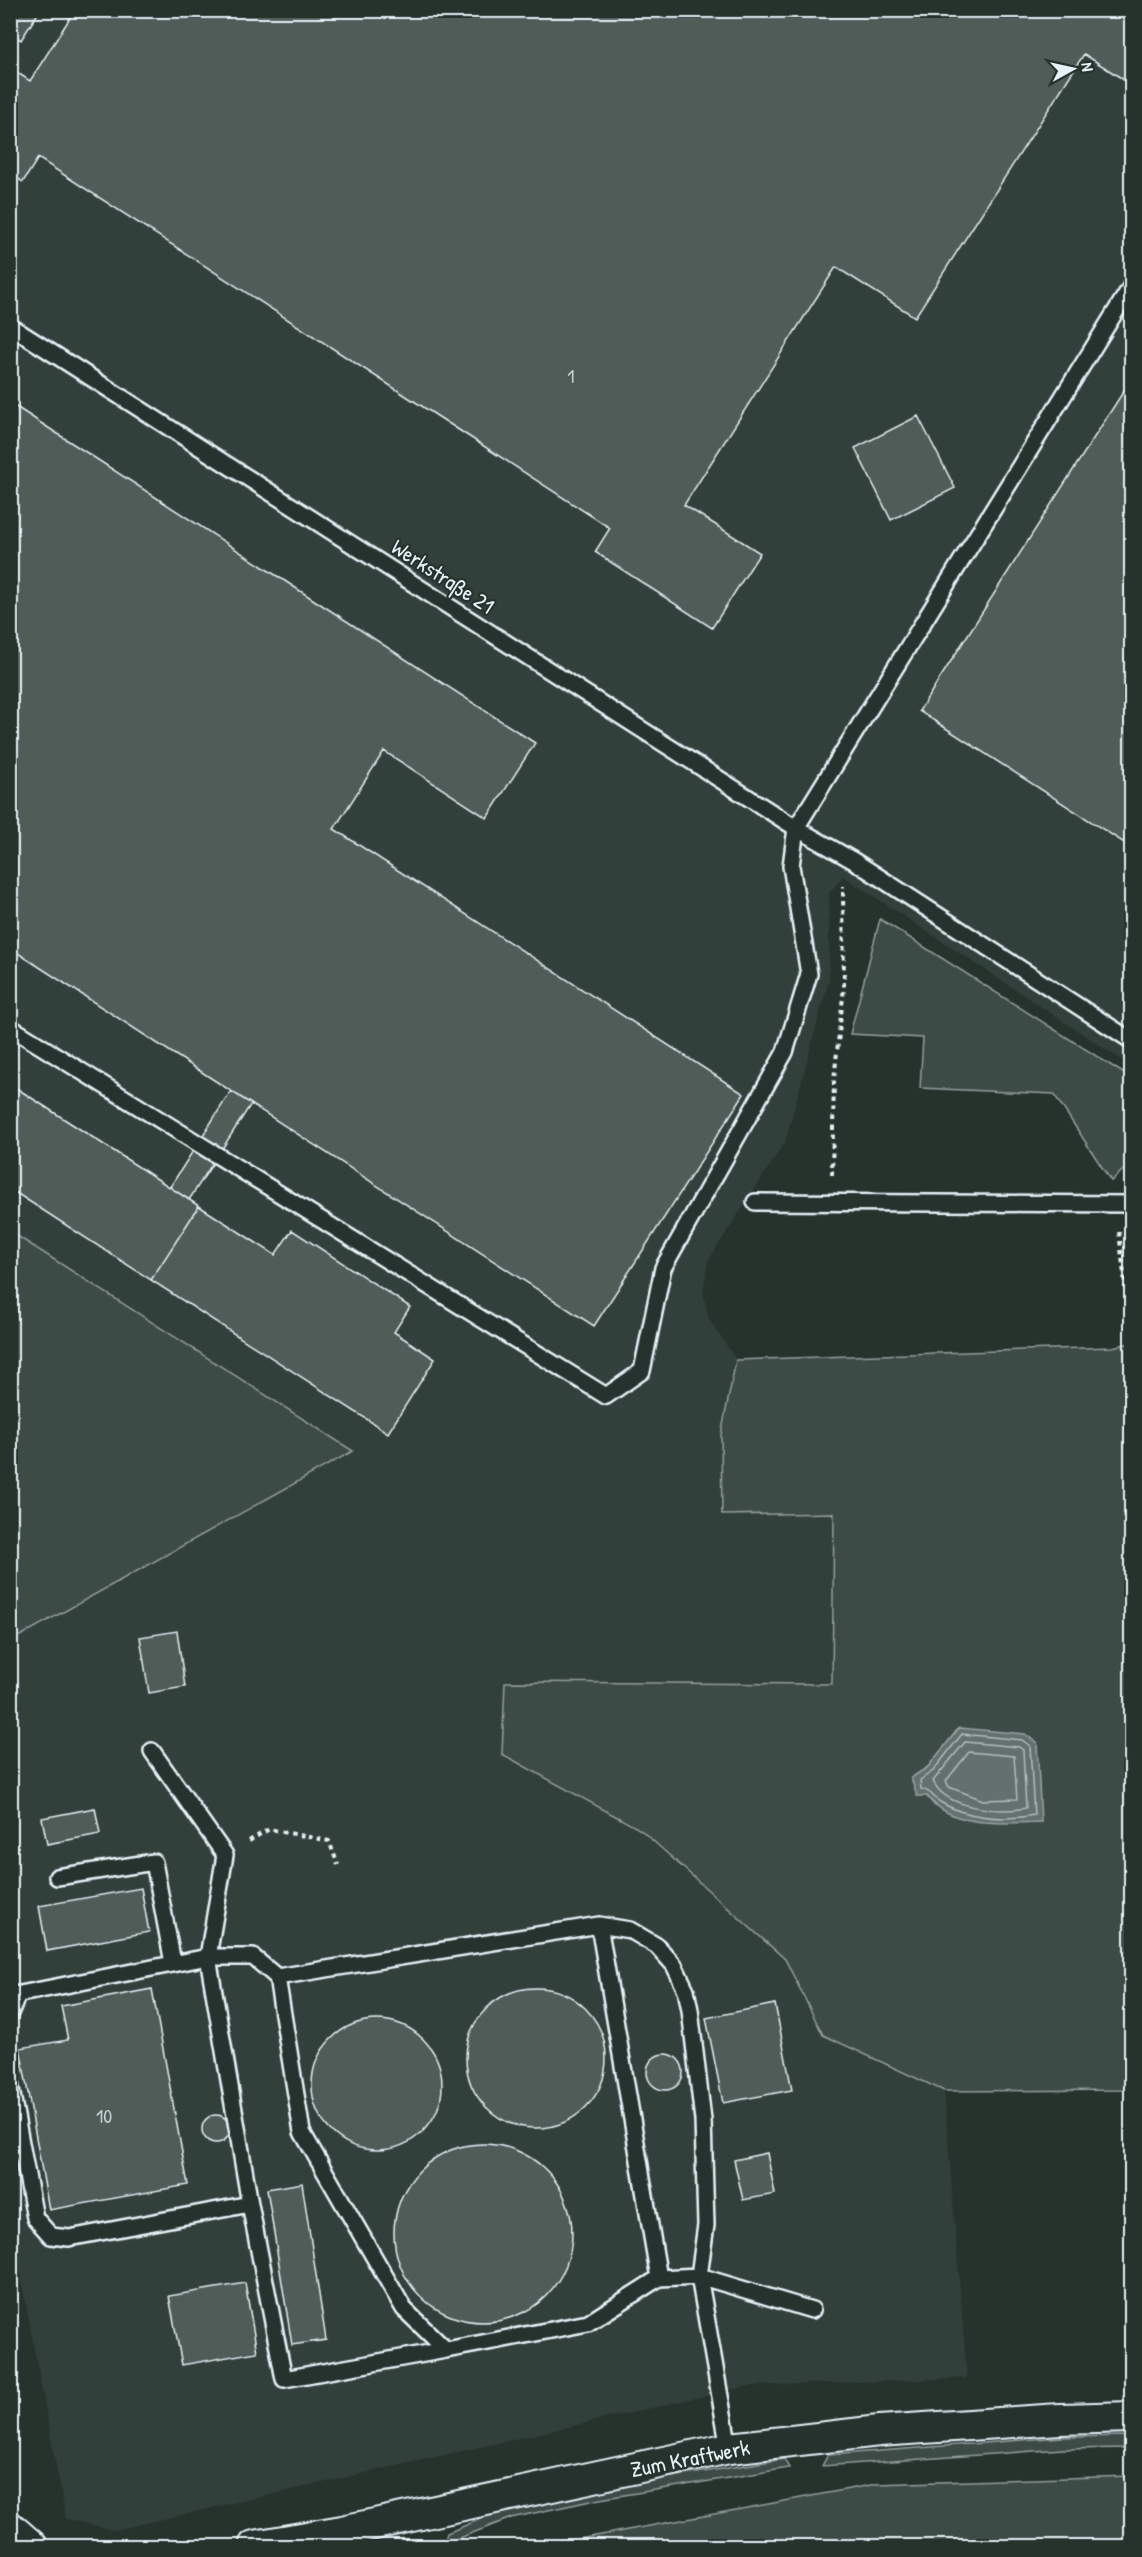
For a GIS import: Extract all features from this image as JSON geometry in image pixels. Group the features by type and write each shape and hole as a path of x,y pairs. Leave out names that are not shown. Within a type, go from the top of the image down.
{"street":[{"name":"Zum Kraftwerk","path":"254,2547 342,2531 729,2448 879,2432 1060,2419 1131,2417"},
{"path":"10,2527 32,2547"}],"lane":[{"path":"10,1027 606,1396 642,1371 663,1268 785,1052 809,974 791,866 796,828 1131,285"},
{"name":"Werkstraße 21","path":"10,326 796,828 854,861 1131,1041"},
{"path":"755,1202 1124,1204"},
{"path":"152,1751 225,1855 208,1957 250,2204 284,2379 588,2323 659,2278 699,2276 812,2310"},
{"path":"57,1878 154,1862 173,1963"},
{"path":"277,1977 599,1925 630,1930 657,1946 674,1965 686,1990 690,2010 703,2120 706,2225 699,2276 729,2448"},
{"path":"599,1925 659,2278"},
{"path":"10,2013 14,1995 208,1957 253,1957 277,1977 302,2132 404,2309 446,2350"},
{"path":"10,2084 35,2218 51,2236 69,2238 250,2204"}],"path":[{"path":"832,1202 834,1080 844,987 843,875"},
{"path":"1124,1204 1131,1342"},
{"path":"225,1855 269,1829 329,1841 338,1865"}],"shaded area":[{"path":"11,11 1131,11 1131,1066 843,876 829,893 829,980 785,1142 708,1261 703,1293 709,1319 736,1360 721,1435 834,1513 832,1685 506,1682 502,1754 641,1830 785,1959 824,2035 944,2091 967,2378 748,2386 115,2530 66,2519 11,2223 10,1641 352,1450 11,1232"},
{"path":"880,919 1131,1078 1131,1163 1111,1181 1054,1094 920,1088 923,1038 850,1034"},
{"path":"11,1232 353,1451 10,1641"},
{"path":"1131,1343 1131,2090 944,2091 823,2035 785,1959 641,1830 502,1754 505,1682 832,1684 834,1513 722,1515 721,1435 736,1360 1112,1347","holes":["959,1728 935,1806 911,1778 928,1767"]},
{"path":"1131,2436 1131,2448 1063,2449 822,2466 828,2455 1062,2437"},
{"path":"784,2459 789,2468 600,2499 511,2518 444,2544 447,2533 507,2508 598,2489"},
{"path":"1131,2476 1131,2546 541,2546 876,2484"}],"water":[{"path":"959,1728 1025,1734 1037,1743 1041,1822 996,1823 965,1819 938,1807 927,1796 917,1796 911,1778 928,1767"}],"building":[{"path":"10,10 40,10 21,40 10,33"},
{"path":"75,10 1132,10 1132,85 1084,54 915,317 836,267 684,505 760,553 712,628 595,552 610,528 465,434 38,158 23,182 10,174 10,68 30,81"},
{"path":"1132,378 1132,848 919,711"},
{"path":"10,403 535,743 487,818 384,751 334,829 744,1094 594,1326 10,948"},
{"path":"918,416 955,488 891,520 855,448"},
{"path":"10,1084 199,1206 151,1280 10,1189"},
{"path":"231,1091 251,1104 189,1200 170,1187"},
{"path":"199,1206 275,1255 292,1230 410,1307 394,1332 435,1359 388,1433 151,1280"},
{"path":"177,1631 185,1687 149,1693 140,1637"},
{"path":"95,1808 100,1834 47,1844 42,1818"},
{"path":"141,1888 149,1932 47,1951 39,1906"},
{"path":"536,1988 563,1994 575,2000 585,2009 594,2019 600,2031 606,2058 600,2085 594,2097 585,2107 575,2116 563,2122 536,2128 509,2122 497,2116 487,2107 478,2097 472,2085 466,2058 472,2031 478,2019 487,2009 497,2000 509,1994"},
{"path":"152,1989 188,2185 49,2210 20,2048 68,2040 61,2006"},
{"path":"775,2004 792,2090 723,2103 706,2018"},
{"path":"377,2020 402,2025 423,2039 437,2060 442,2085 437,2110 423,2131 402,2145 377,2150 352,2145 331,2131 317,2110 312,2085 317,2060 331,2039 352,2025"},
{"path":"665,2054 678,2059 683,2072 678,2085 665,2090 652,2085 647,2072 652,2059"},
{"path":"216,2115 226,2119 230,2129 226,2139 216,2143 206,2139 202,2129 206,2119"},
{"path":"483,2144 500,2145 517,2151 533,2159 546,2170 557,2183 565,2199 571,2216 571,2250 565,2267 557,2283 546,2296 533,2307 517,2315 500,2321 483,2322 466,2321 449,2315 433,2307 420,2296 409,2283 401,2267 395,2250 394,2233 395,2216 401,2199 409,2183 420,2170 433,2159 449,2151 466,2145"},
{"path":"767,2153 775,2194 743,2200 734,2160"},
{"path":"302,2183 326,2340 292,2345 267,2189"},
{"path":"245,2283 257,2352 182,2365 169,2296"}]}
